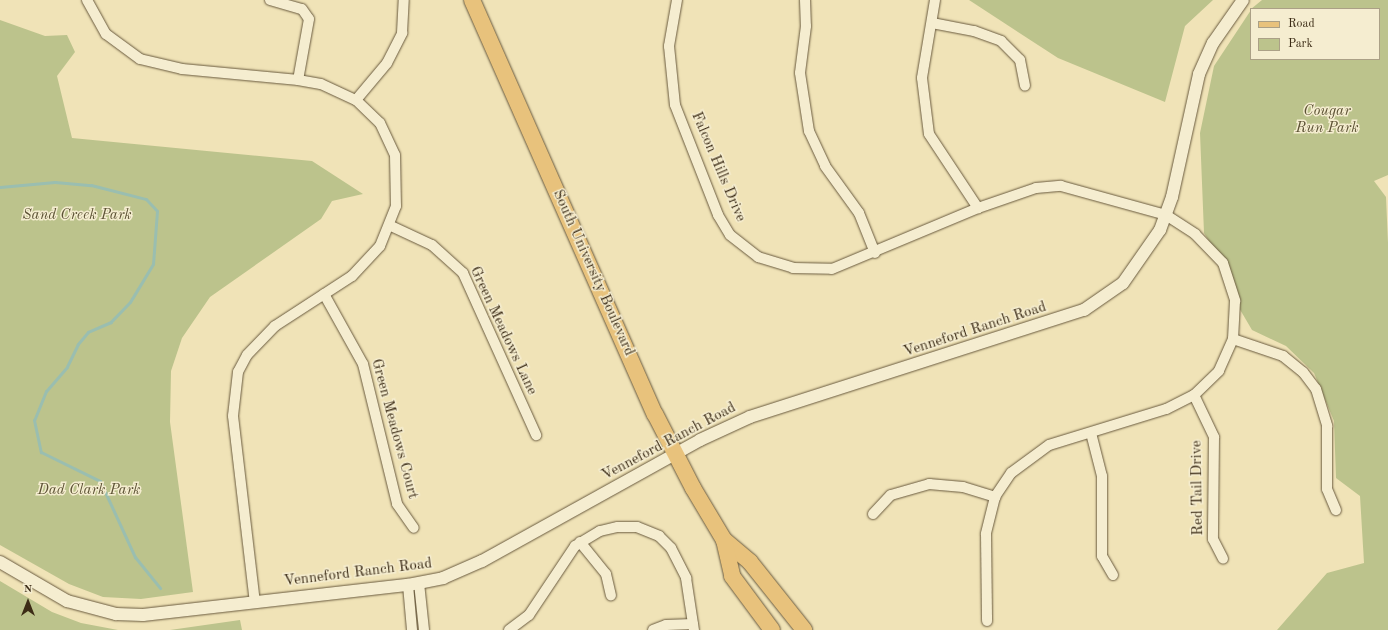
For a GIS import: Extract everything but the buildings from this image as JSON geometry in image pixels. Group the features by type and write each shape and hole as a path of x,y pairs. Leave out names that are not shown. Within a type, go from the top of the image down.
{"main road":[{"name":"South University Boulevard","path":"472,0 676,455 724,540 732,576 772,630"},
{"name":"South University Boulevard","path":"724,540 750,562 804,630"}],"street":[{"path":"87,0 106,34 140,59 182,69 298,80 321,84 356,100 380,123 396,155 398,189 391,226 368,262 261,338 247,355 237,379 233,416 255,602"},
{"path":"270,0 302,9 309,19 298,80"},
{"path":"356,100 387,63 402,33 404,0"},
{"path":"805,0 806,26 800,73 809,131 825,166 859,213 875,253"},
{"path":"935,0 922,78 929,134 978,208"},
{"name":"Venneford Ranch Road","path":"0,562 67,601 116,614 143,615 414,584 443,578 482,561 676,455 750,417 1084,310 1136,269 1166,214 1199,74 1213,43 1242,0"},
{"name":"Falcon Hills Drive","path":"673,1 669,46 675,105 718,215 730,234 758,257 793,268 832,269 875,253 978,208 1036,188 1061,186 1166,214"},
{"path":"932,22 974,31 1001,41 1020,60 1025,86"},
{"path":"987,621 986,534 995,497 1012,473 1030,456 1049,445 1166,409 1194,394 1219,371 1233,340 1235,301 1223,263 1195,234 1166,214"},
{"name":"Green Meadows Lane","path":"391,226 432,245 463,273 536,435"},
{"name":"Green Meadows Court","path":"324,294 363,364 397,504 414,528"},
{"path":"1233,340 1283,356 1303,372 1316,389 1327,426 1327,489 1336,510"},
{"name":"Red Tail Drive","path":"1194,394 1214,437 1213,539 1223,559"},
{"path":"1091,433 1102,476 1102,556 1113,575"},
{"path":"873,514 891,494 929,484 963,487 995,497"},
{"path":"509,630 529,615 565,557 580,542 600,531 618,527 637,527 659,536 681,563 694,627 666,625 653,630"},
{"path":"580,542 606,574 612,595"},
{"path":"412,630 414,584"},
{"path":"414,584 424,630"}],"green space":[{"path":"969,0 1213,0 1185,26 1165,102 1058,58"},
{"name":"Cougar Run Park","path":"1262,0 1388,0 1388,175 1374,181 1386,197 1388,243 1388,630 1277,630 1327,573 1364,563 1360,496 1336,478 1334,421 1314,373 1286,346 1252,330 1235,301 1223,263 1204,233 1200,133 1214,66 1250,12 1250,60 1380,60 1380,8 1252,8"},
{"name":"Dad Clark Park","path":"0,20 45,36 67,35 75,52 57,76 72,138 312,161 363,194 332,201 321,219 210,297 182,338 171,371 170,422 193,592 141,599 103,597 69,584 0,545"},
{"path":"0,581 52,612 81,623 118,630 0,630"},
{"path":"240,620 242,630 170,630"}],"waterway":[{"path":"0,187 55,182 91,185 146,199 157,211 153,264 130,302 111,322 88,332 78,344 67,367 46,391 34,420 41,452 100,481 135,557 160,588"}],"park label":[{"name":"Sand Creek Park","path":"77,216"}]}
